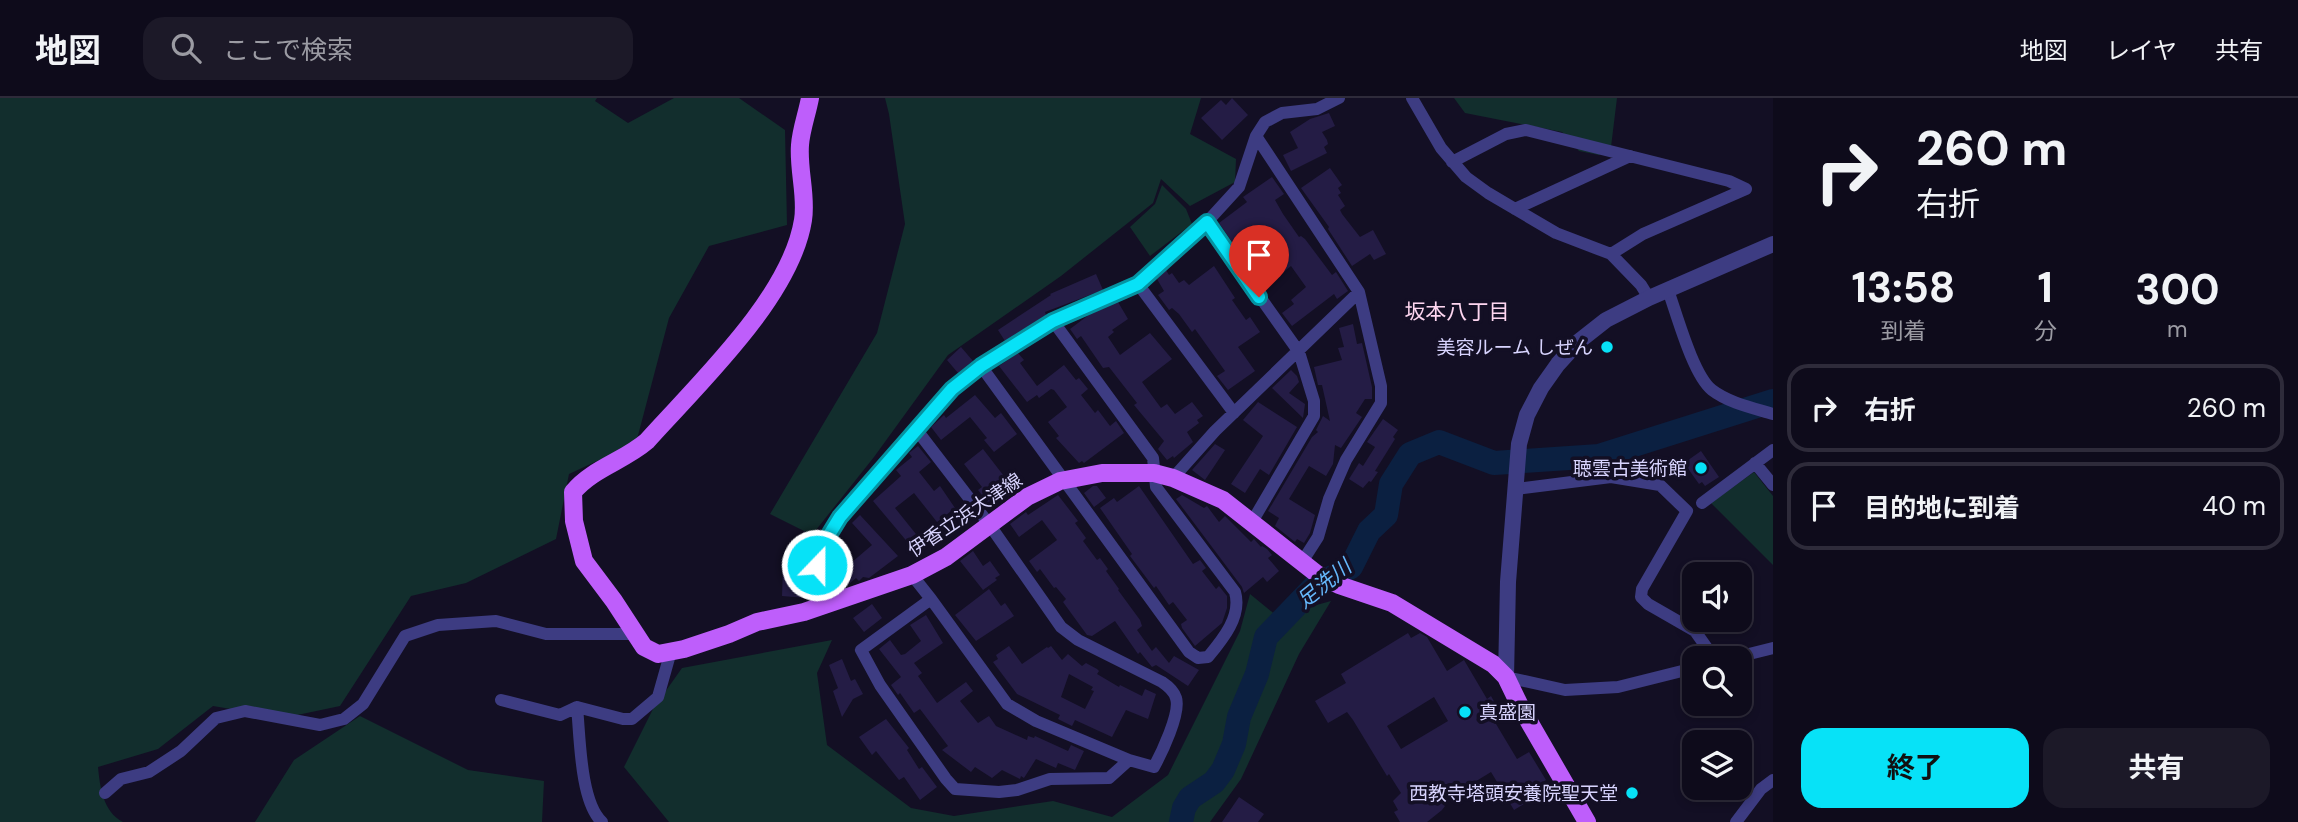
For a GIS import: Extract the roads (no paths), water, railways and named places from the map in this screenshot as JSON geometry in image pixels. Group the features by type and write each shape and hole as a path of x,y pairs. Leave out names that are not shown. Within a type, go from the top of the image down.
{"main road":[{"path":"671,651 658,654 644,648 614,601 583,561 574,521 573,492 586,477 635,451 647,441 728,350 766,302 785,271 804,218 800,145 810,98"},
{"name":"伊香立浜大津線","path":"671,651 729,634 757,622 819,607 912,575 946,557 1027,497 1065,480 1102,472 1154,473 1173,478 1223,500 1317,574 1339,585 1392,603 1493,664 1506,677 1587,822"}],"street":[{"path":"819,607 816,581 821,548 840,517 952,389 981,366 1053,321 1138,284 1207,222 1239,187 1256,136 1265,122 1282,113 1317,109 1339,98"},
{"path":"1412,98 1452,162 1466,177 1556,233 1611,254 1641,285 1649,298"},
{"path":"1452,162 1506,134 1526,130 1730,181 1746,189 1643,234 1611,254"},
{"path":"1256,136 1359,292 1381,386 1381,403 1346,460 1329,499 1318,537 1302,562"},
{"path":"1516,209 1630,156"},
{"path":"1207,222 1298,352 1314,401 1314,415 1252,522"},
{"path":"1682,671 1619,687 1565,690 1506,677 1508,582 1519,444 1527,415 1541,388 1577,342 1606,320 1649,298 1773,244"},
{"path":"1138,284 1234,413"},
{"path":"1668,290 1698,373 1710,388 1724,398 1773,414"},
{"path":"1173,478 1234,413 1359,292"},
{"path":"981,366 1189,652 1198,658 1209,657 1234,618 1237,601 1235,592 1156,487 1153,458 1053,321"},
{"path":"912,575 1007,704 1036,721 1129,760 1154,767 1162,753 1178,706 1171,690 1162,682 1066,632 989,524 916,429"},
{"path":"1702,503 1773,450"},
{"path":"1755,463 1773,485"},
{"path":"1516,488 1611,477 1660,485 1687,512 1642,589 1641,597 1648,604 1695,631 1706,646"},
{"path":"931,599 861,650 880,685 946,779 956,789 999,792 1017,790 1050,779 1109,778 1129,760"},
{"path":"106,793 121,779 149,772 181,751 216,718 245,710 320,725 344,719 363,705 405,636 438,625 496,621 546,635 634,634"},
{"path":"1752,653 1773,648"},
{"path":"501,700 560,715 577,706 632,719 658,697 671,651"},
{"path":"577,706 589,799 597,818 602,822"},
{"path":"1736,822 1761,789 1773,780"}],"waterway":[{"name":"足洗川","path":"1181,822 1184,808 1190,798 1214,782 1223,770 1234,744 1239,717 1257,674 1266,637 1314,587 1351,567 1369,531 1386,515 1391,484 1410,454 1439,442 1494,463 1599,456 1773,401"}],"place":[{"name":"美容ルーム しぜん","path":"1607,347"},
{"name":"聴雲古美術館","path":"1701,468"},
{"name":"真盛園","path":"1465,712"},
{"name":"西教寺塔頭安養院聖天堂","path":"1632,793"}],"district":[{"name":"坂本八丁目","path":"1457,312"}]}
